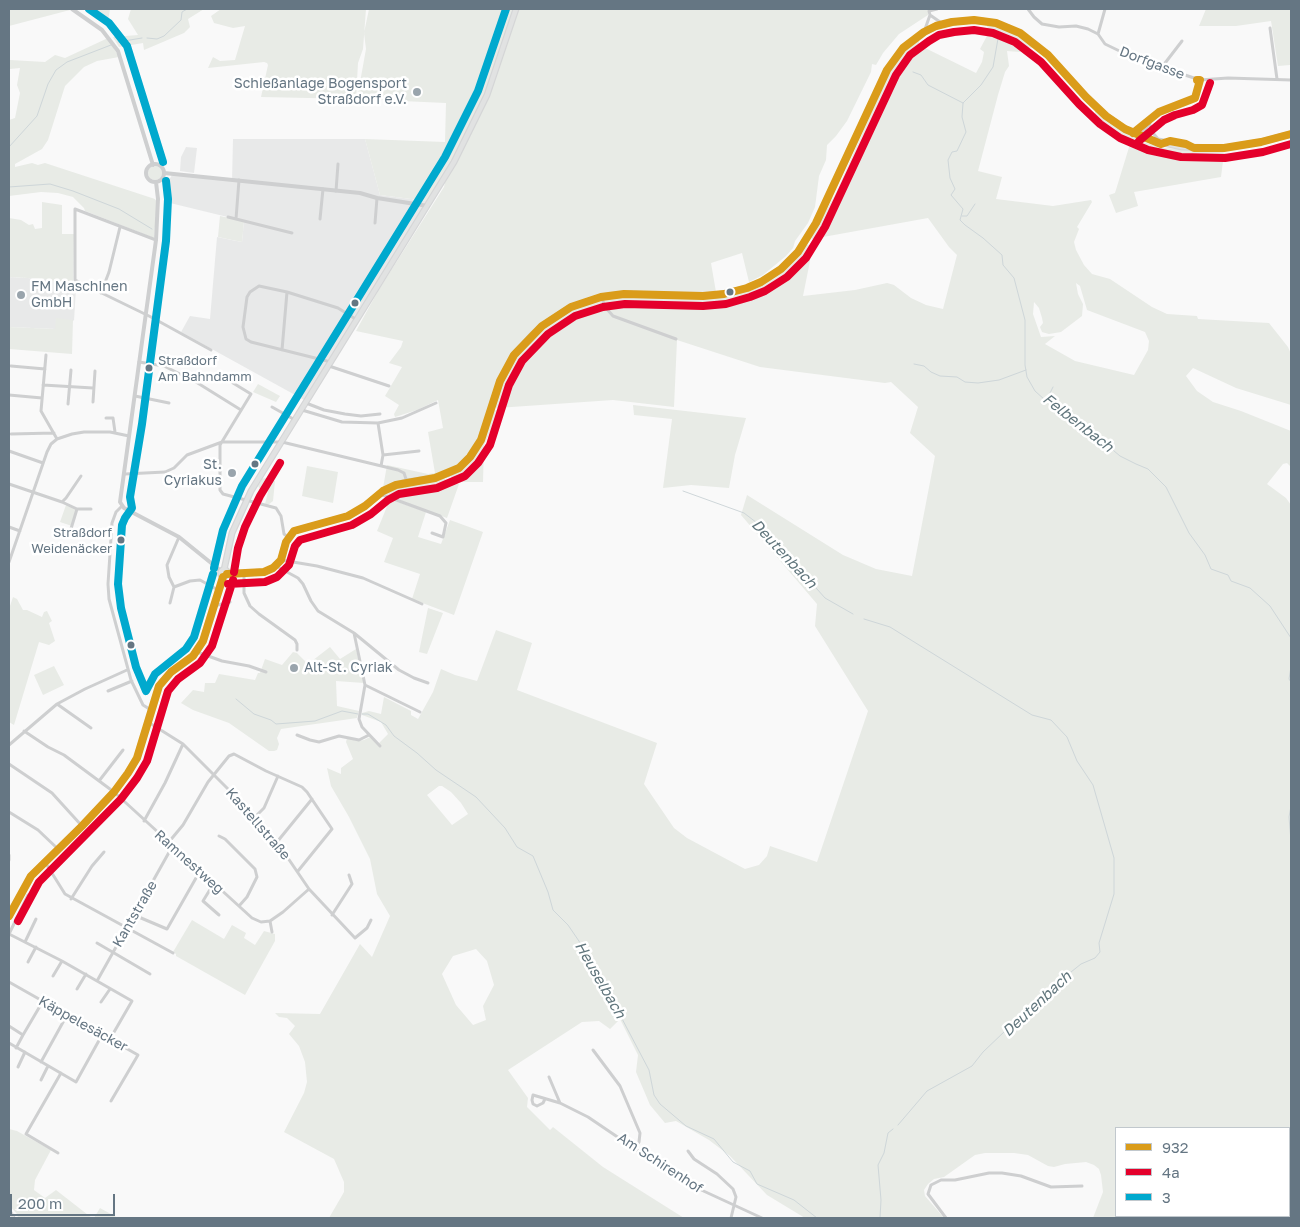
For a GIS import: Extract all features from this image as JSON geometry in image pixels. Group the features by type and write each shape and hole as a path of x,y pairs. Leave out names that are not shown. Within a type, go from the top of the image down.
{"main road":[{"path":"9,916 28,880 114,792 137,758 157,689 163,680 197,652 203,641 224,573 232,533 247,500 328,364 358,320 437,192 458,154 487,95 516,9"},
{"path":"224,573 264,572 276,566 281,560 288,537 299,529 348,516 387,489 407,482 435,478 447,474 465,463 481,440 500,381 508,364 532,335 553,317 571,307 601,297 640,293 703,296 724,294 761,282 781,268 798,252 816,223 887,70 903,48 924,32 943,24 974,20 996,23 1020,33 1048,55 1096,107 1133,133 1161,144 1194,148 1224,148 1250,145 1291,134"},
{"path":"9,1213 12,1218"}],"street":[{"path":"72,9 102,30 114,44 122,63 153,165"},
{"path":"924,32 930,15 929,11 937,9"},
{"name":"Dorfgasse","path":"1028,9 1042,24 1059,27 1076,26 1088,28 1098,34 1105,44 1134,58 1200,80"},
{"path":"1098,34 1105,9"},
{"path":"930,15 943,24"},
{"path":"1270,28 1277,79"},
{"path":"1162,67 1182,41"},
{"path":"1193,78 1198,86"},
{"path":"1140,136 1159,112 1195,98 1200,80 1228,78 1291,80"},
{"path":"1133,133 1144,123 1150,122"},
{"path":"1150,122 1155,136 1194,148"},
{"path":"336,190 338,164"},
{"path":"153,165 161,166 164,173 163,178 156,182 149,180 147,169 153,165"},
{"path":"164,173 336,190 428,206"},
{"path":"236,219 239,180"},
{"path":"122,506 120,496 130,436 156,240 158,199 156,182"},
{"path":"320,219 323,190"},
{"path":"375,224 377,198"},
{"path":"156,240 74,208 75,280 211,350"},
{"path":"228,217 292,233"},
{"path":"101,293 109,272 120,227"},
{"path":"358,320 338,308 287,292 259,286 252,289 247,298 243,327 246,339 250,342 328,364 389,386"},
{"path":"282,350 287,292"},
{"path":"601,297 606,308 613,316 676,339"},
{"path":"46,355 41,411 57,439"},
{"path":"139,362 164,366 196,382 241,410"},
{"path":"11,366 45,368"},
{"path":"68,404 70,370"},
{"path":"92,402 95,371"},
{"path":"227,376 233,383 251,394 222,442 220,449 220,490 223,494 276,508 281,516 284,534 288,537"},
{"path":"44,385 94,388"},
{"path":"9,395 42,398"},
{"path":"135,396 169,403"},
{"path":"306,403 324,410 345,414 361,416 380,414"},
{"path":"302,410 342,422 378,423 402,418 436,403"},
{"path":"272,407 296,420"},
{"path":"106,418 113,418 115,432"},
{"path":"378,423 383,455 381,466"},
{"path":"9,562 47,452 57,439 84,432 115,432 130,436"},
{"path":"11,434 54,433"},
{"path":"124,474 172,470 187,455 222,442 282,442 402,472 407,482"},
{"path":"9,451 43,463"},
{"path":"383,455 420,451"},
{"path":"62,502 81,476"},
{"path":"9,484 62,502 77,510 91,509"},
{"path":"379,494 440,516 446,522 443,537 432,533"},
{"path":"122,506 179,537 224,573"},
{"path":"122,506 116,512 112,523 108,584 111,610 132,681 143,705 151,710"},
{"path":"70,532 77,510"},
{"path":"9,528 20,531"},
{"path":"170,602 174,587 169,577 167,565 179,537"},
{"path":"281,560 317,566 363,578 422,604"},
{"path":"276,566 298,578 318,611 354,632 399,670 428,683"},
{"path":"244,574 244,593 250,606 295,640 297,644 296,650"},
{"path":"174,587 190,581 200,580 218,590"},
{"path":"214,606 230,602"},
{"path":"354,632 365,685 359,719 362,727 380,746"},
{"path":"197,652 222,661 266,672"},
{"path":"9,745 57,704 128,670"},
{"path":"108,691 132,681"},
{"path":"365,685 420,712"},
{"path":"57,704 91,728"},
{"name":"Kastellstraße","path":"148,722 183,744 237,798 261,829 277,842 309,889 355,938 366,928 371,920"},
{"name":"Ramnestweg","path":"24,731 64,755 114,792 172,847 256,920 270,921"},
{"path":"296,735 319,742 339,736 359,740 369,735"},
{"path":"144,821 161,791 183,744"},
{"path":"99,781 123,750"},
{"path":"168,843 183,825 208,782 229,756 234,754 302,787 332,829 298,871"},
{"path":"9,764 52,793 82,826"},
{"path":"253,819 264,808 278,776"},
{"path":"277,842 312,799"},
{"path":"9,812 38,830 58,849"},
{"path":"219,836 225,839 255,869 256,877 247,897 240,906"},
{"name":"Kantstraße","path":"97,981 172,847"},
{"path":"72,899 92,866 104,852"},
{"path":"9,855 9,860"},
{"path":"45,861 65,894 173,953"},
{"path":"134,914 167,929 200,872"},
{"path":"332,915 352,884 349,875"},
{"path":"214,883 203,901 219,915"},
{"path":"272,932 270,921 309,889"},
{"path":"28,895 9,934 86,974 132,1001 110,1039"},
{"path":"25,942 36,920"},
{"path":"97,944 150,974"},
{"path":"28,962 36,947"},
{"path":"53,976 62,961"},
{"path":"77,989 86,974"},
{"name":"Käppelesäcker","path":"9,982 138,1055 111,1101"},
{"path":"101,1002 110,989"},
{"path":"16,1048 42,1001"},
{"path":"41,1062 67,1015"},
{"path":"9,1026 23,1034"},
{"path":"9,1043 76,1082 102,1035"},
{"path":"593,1050 620,1086 640,1133 639,1142 635,1148"},
{"path":"18,1067 25,1052"},
{"path":"41,1080 48,1066"},
{"path":"58,1153 26,1134 61,1073"},
{"path":"549,1076 560,1104"},
{"name":"Am Schirenhof","path":"545,1099 588,1116 684,1182 762,1218"},
{"path":"688,1151 694,1159 730,1184 736,1197 731,1218"},
{"path":"946,1218 928,1194 934,1182 989,1173 1002,1173 1021,1176 1051,1187 1082,1186"}],"shaded area":[{"path":"9,9 68,9 70,10 9,26"},
{"path":"95,9 110,9 108,21"},
{"path":"131,9 204,9 188,19 190,27 184,33 144,50 143,43 119,47 113,37 138,35 128,19"},
{"path":"221,9 366,9 363,49 358,63 356,99 261,97 267,63 208,68 213,57 220,61 235,60 245,26 233,28 214,23 211,16"},
{"path":"369,9 928,9 928,15 899,34 883,53 876,65 872,64 871,72 847,121 827,145 826,160 819,176 815,207 808,223 786,256 763,275 749,282 742,253 711,263 716,292 692,294 638,291 604,294 582,301 557,313 532,332 517,348 500,377 482,436 472,452 461,464 436,476 406,480 383,488 387,465 428,474 435,473 428,432 443,428 438,400 417,410 395,417 394,414 399,405 385,396 402,367 389,363 401,347 403,341 356,331 378,291 444,187 446,178 444,175 427,201 380,195 365,139 445,142 446,103 357,99 366,49 364,33"},
{"path":"1206,9 1291,9 1291,68 1290,65 1278,66 1271,21 1236,26 1199,26"},
{"path":"986,23 1013,31 1034,47 1026,47 1020,52 1007,51 1009,66 1005,72 998,95 978,171 1002,177 996,199 1053,206 1091,200 1092,202 1077,227 1079,229 1074,242 1084,265 1092,274 1110,279 1152,307 1167,314 1197,316 1198,319 1269,323 1288,347 1291,354 1291,405 1236,388 1193,368 1186,376 1197,391 1213,402 1291,431 1291,467 1287,463 1283,464 1267,484 1286,498 1291,505 1291,1218 1093,1218 1103,1192 1099,1169 1094,1165 1086,1162 1054,1167 1048,1166 1028,1155 985,1153 975,1155 944,1177 934,1179 924,1190 925,1196 944,1218 805,1218 767,1195 730,1156 709,1140 676,1121 665,1123 650,1105 636,1072 638,1055 620,1019 610,1029 599,1021 582,1022 508,1070 528,1098 527,1107 550,1130 553,1127 603,1167 684,1218 329,1218 344,1192 344,1182 334,1159 284,1132 304,1093 307,1082 305,1062 299,1046 289,1034 295,1026 287,1018 279,1017 275,1013 320,1014 360,944 372,957 390,916 377,894 370,859 331,786 327,768 341,774 341,768 353,759 346,742 347,738 357,741 370,737 378,744 388,734 381,722 362,715 362,713 369,711 381,714 384,697 411,711 411,715 418,719 433,692 441,669 477,681 496,630 532,643 517,690 657,743 644,784 674,828 687,838 745,869 759,865 767,856 770,846 817,862 868,711 815,626 817,604 741,515 747,495 843,555 876,569 912,576 935,456 910,433 918,407 891,382 885,383 760,367 677,340 674,407 613,400 497,408 495,406 505,377 521,349 542,329 570,310 615,296 732,294 744,291 777,274 793,261 806,244 811,246 803,296 855,290 887,283 894,285 911,298 926,305 943,309 957,255 928,218 812,239 811,237 835,195 890,71 899,58 919,39 919,45 976,73 982,62 984,52 980,49 989,32","holes":["1076,283 1080,286 1087,310 1145,332 1149,341 1148,350 1134,375 1075,361 1045,344 1055,336 1041,337 1033,314 1034,302 1039,308 1042,318 1043,323 1040,327 1042,332 1049,334 1061,332 1082,316 1083,304 1078,294","439,786 451,792 468,814 452,825 427,795","476,949 487,961 494,985 483,1006 486,1020 473,1025 456,1005 442,974 453,956"]},
{"path":"108,38 119,57 97,61 84,67 65,86 48,140 42,149 15,164 15,167 32,163 38,165 45,163 155,199 157,202 154,238 85,211 73,197 58,193 41,192 9,196 9,120 15,118 20,93 17,85 20,68 10,69 10,60 45,62 55,55 65,58"},
{"path":"1095,110 1119,129 1143,142 1164,148 1220,151 1227,154 1223,161 1221,177 1134,192 1138,206 1116,213 1109,195 1115,193 1130,144 1111,133 1095,114"},
{"path":"233,139 365,139 380,195 427,201 306,401 181,332 190,316 210,319 217,237 242,242 244,221 166,202 169,180 172,175 232,181"},
{"path":"186,147 197,148 194,173 180,171 181,157"},
{"path":"152,166 158,166 162,173 158,180 152,180 148,176 148,170"},
{"path":"42,202 62,205 62,234 74,234 73,283 86,289 86,292 46,279 9,277 9,218 21,220 29,225 33,224 35,229 42,228"},
{"path":"220,216 244,221 242,242 218,237"},
{"path":"9,277 46,279 76,288 74,321 55,329 9,327"},
{"path":"56,318 73,320 72,354 9,349 9,327 55,329"},
{"path":"258,384 280,396 276,402 253,392"},
{"path":"633,405 746,418 735,455 729,488 691,485 663,488 672,419 634,415"},
{"path":"499,410 496,412 484,445 483,482 458,482 452,480 451,475 467,464 481,447 493,412"},
{"path":"307,466 338,472 333,503 302,496"},
{"path":"443,478 452,483 459,484 447,518 384,494 406,485"},
{"path":"262,479 275,481 273,501 268,505 265,504 268,492 260,489 258,486"},
{"path":"390,499 426,512 418,537 441,544 450,520 483,532 454,615 412,599 420,574 384,562 393,538 377,531"},
{"path":"66,505 77,509 72,526 60,522"},
{"path":"13,597 17,599 23,610 42,617 44,612 47,611 52,621 49,623 55,641 49,645 39,642 14,725 9,722 9,609"},
{"path":"428,608 443,613 427,654 419,652"},
{"path":"330,647 340,659 356,649 364,683 336,681 337,706 359,711 357,718 281,729 277,738 279,744 277,750 269,751 229,723 193,710 181,703 193,690 204,692 205,683 215,683 219,674 255,680 258,673 260,673 265,659 282,665 293,652 297,653 308,664"},
{"path":"54,666 64,685 43,695 34,675"},
{"path":"192,920 224,939 232,925 246,933 244,938 255,945 264,931 275,934 275,941 245,995 176,956 173,952"},
{"path":"9,1129 17,1131 51,1150 35,1180 34,1190 45,1198 56,1190 92,1218 18,1218 9,1205"},
{"path":"100,1208 118,1218 94,1218"}],"waterway":[{"path":"147,38 157,39 164,36 181,20 182,12 187,9"},
{"name":"Felbenbach","path":"999,33 993,67 981,85 963,103 962,117 966,132 957,151 952,152 948,160 950,178 955,189 951,195 963,209 960,220 1002,255 1003,265 1014,278 1025,320 1025,365 1027,377 1035,391 1045,400 1068,412 1120,456 1148,469 1166,487 1189,533 1205,555 1211,569 1228,575 1231,581 1250,588 1270,606 1291,638"},
{"path":"118,42 142,38"},
{"path":"9,147 37,116 48,84 56,70 67,62 111,45"},
{"path":"913,72 921,75 928,85 963,103"},
{"path":"9,187 50,184 119,209 152,229"},
{"path":"962,216 967,216 975,204"},
{"path":"914,364 924,366 940,376 957,377 965,382 978,383 999,380 1026,370"},
{"path":"1052,403 1050,393 1053,387"},
{"name":"Deutenbach","path":"683,491 744,513 761,526 825,598 853,614"},
{"name":"Deutenbach","path":"864,619 890,627 1032,715 1051,720 1067,737 1077,761 1093,785 1114,858 1114,894 1099,943 1100,952 1095,958 1081,964 1046,992 983,1052 972,1066 927,1091 898,1125"},
{"name":"Felbenbach","path":"1291,667 1289,679 1291,682"},
{"name":"Heuselbach","path":"236,699 254,714 271,720 276,724 315,721 342,711 358,714"},
{"name":"Heuselbach","path":"362,714 368,714 386,725 394,736 436,770 476,797 505,828 517,847 533,856 548,892 553,910 568,925 599,975 649,1070 654,1095 660,1104 686,1126 714,1139 733,1162 750,1171 757,1184 794,1200 817,1218"},
{"path":"1291,806 1289,817 1291,841"},
{"name":"Deutenbach","path":"880,1218 881,1200 878,1165 884,1153 888,1133 893,1129"}],"transit line":[{"name":"3","path":"89,9 109,23 127,46 163,162"},
{"name":"3","path":"214,568 223,530 242,486 445,157 478,91 506,9"},
{"name":"932","path":"227,574 264,572 273,568 281,560 286,542 294,531 348,516 365,506 383,491 396,485 435,478 459,468 470,457 481,440 500,381 514,355 542,326 571,307 601,297 624,294 703,296 724,294 761,282 781,269 798,252 816,223 887,70 903,48 924,32 936,26 974,20 996,23 1020,33 1048,55 1106,116 1125,129 1161,144 1170,141 1186,144 1194,148 1224,148 1261,142 1291,134"},
{"name":"4a","path":"228,584 265,582 277,577 289,565 295,546 300,540 352,525 399,494 437,488 465,476 478,463 490,445 509,385 522,361 548,334 575,316 603,307 625,304 703,306 726,304 765,291 787,277 806,258 825,227 896,75 910,55 939,35 974,30 993,33 1015,42 1041,62 1100,124 1120,138 1148,150 1181,157 1225,158 1263,152 1291,144"},
{"name":"932","path":"1133,133 1159,112 1195,98 1200,80 1197,80"},
{"name":"4a","path":"1139,141 1164,120 1202,105 1210,83"},
{"name":"3","path":"166,181 168,199 166,241 142,424 130,497 132,508 122,525 118,584 121,608 136,667 146,691 155,674 186,649 194,637 213,574"},
{"name":"4a","path":"234,572 238,548 245,527 260,496 280,463"},
{"name":"932","path":"9,916 31,876 82,826 114,792 128,773 137,758 159,686 171,672 193,656 203,641 223,577"},
{"name":"4a","path":"18,921 39,882 121,799 137,778 147,761 168,691 178,679 200,663 212,646 233,580"}],"place":[{"name":"Schießanlage Bogensport Straßdorf e.V.","path":"417,92"},
{"name":"FM Maschinen GmbH","path":"21,295"},
{"name":"Straßdorf Am Bahndamm","path":"149,368"},
{"name":"St. Cyriakus","path":"232,473"},
{"name":"Straßdorf Weidenäcker","path":"121,540"},
{"name":"Alt-St. Cyriak","path":"294,668"}]}
